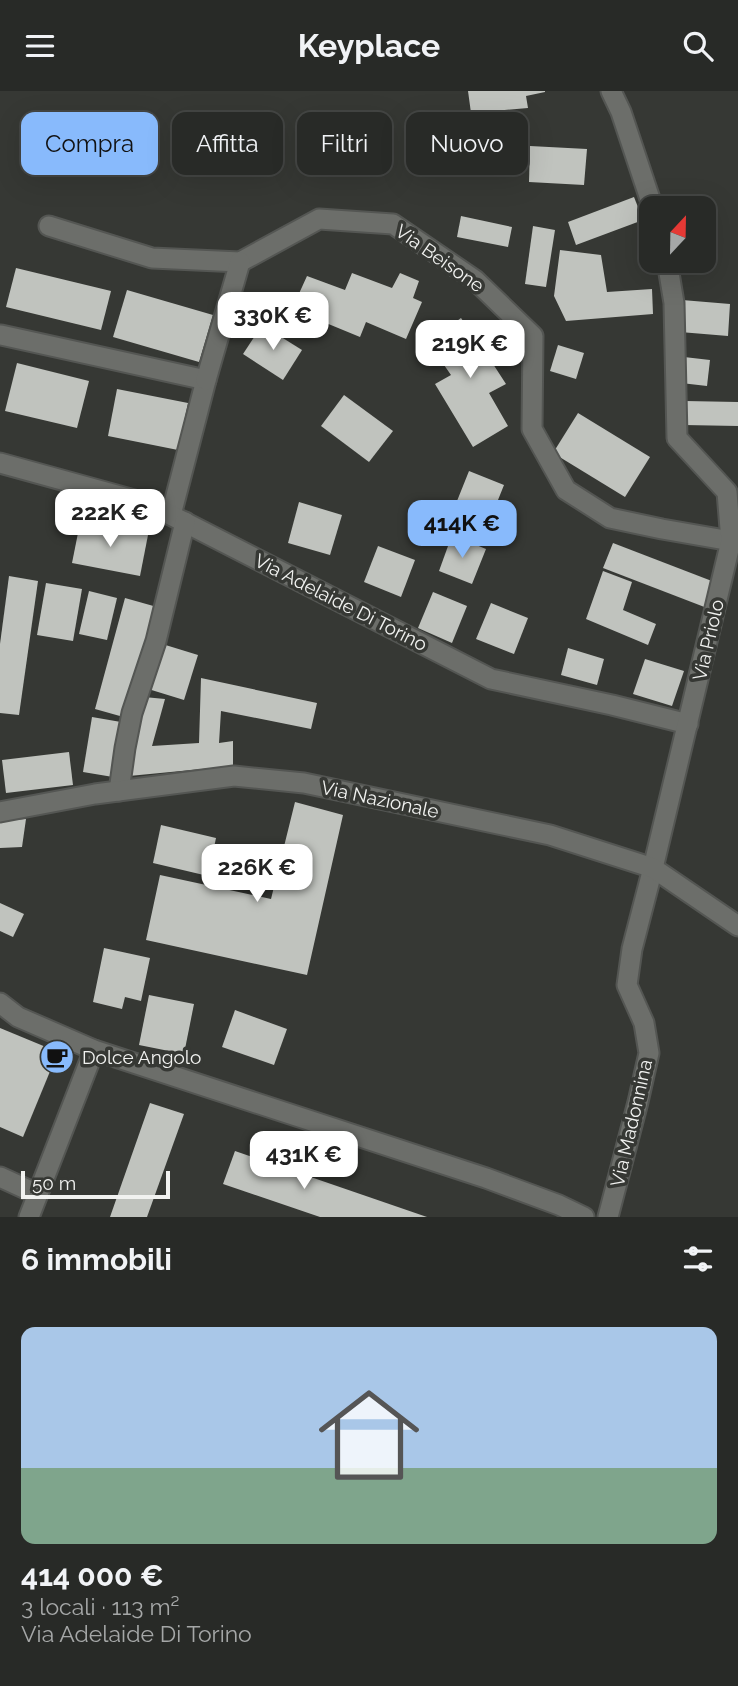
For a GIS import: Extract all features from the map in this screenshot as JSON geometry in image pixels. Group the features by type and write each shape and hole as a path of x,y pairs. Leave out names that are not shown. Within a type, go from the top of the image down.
{"street":[{"path":"611,91 621,112 649,196"},
{"name":"Via Beisone","path":"240,263 318,219 393,224 475,280 533,336 532,429 566,490 610,518 662,529 735,538"},
{"path":"49,226 152,258 240,263 205,380 156,641 132,713 119,791"},
{"name":"Via Priolo","path":"653,868 735,538 727,492 677,438 674,303 669,273"},
{"path":"1,335 205,380"},
{"name":"Via Adelaide Di Torino","path":"0,463 149,504 491,679 688,724"},
{"name":"Via Nazionale","path":"0,812 119,791 234,776 304,783 550,835 653,868 738,926"},
{"name":"Via Madonnina","path":"608,1217 649,1053 644,1023 627,985 632,949 653,868"},
{"path":"0,1003 18,1017 94,1050 486,1178 584,1217"},
{"path":"29,1217 94,1050"},
{"path":"0,1177 37,1194"}],"building":[{"path":"468,91 545,91 526,96 528,108 471,112"},
{"path":"530,146 587,149 584,185 529,182"},
{"path":"634,197 639,210 639,221 576,245 568,222"},
{"path":"461,216 512,227 508,247 457,237"},
{"path":"533,226 555,230 546,287 525,284"},
{"path":"560,250 601,255 607,292 652,289 653,314 566,321 554,296"},
{"path":"16,268 111,291 101,330 6,307"},
{"path":"352,273 392,288 400,273 419,281 413,298 422,302 406,339 366,322 360,337 292,309 307,276 345,290"},
{"path":"127,290 213,315 199,362 113,337"},
{"path":"682,300 730,304 728,336 680,332"},
{"path":"461,318 470,331 486,322 496,336 482,347 506,384 489,393 508,426 473,447 435,384 451,375 428,342"},
{"path":"262,325 302,350 283,380 243,354"},
{"path":"558,345 584,353 576,379 550,371"},
{"path":"684,357 710,360 707,386 681,383"},
{"path":"17,363 89,381 77,428 5,411"},
{"path":"117,389 188,403 178,450 108,436"},
{"path":"344,395 393,431 369,462 321,426"},
{"path":"685,401 738,402 738,426 684,425"},
{"path":"578,413 650,457 625,497 553,453"},
{"path":"469,471 504,485 486,530 451,516"},
{"path":"299,502 342,515 330,555 288,543"},
{"path":"80,523 148,535 140,576 72,563"},
{"path":"452,535 486,549 472,584 439,571"},
{"path":"613,543 717,583 707,608 603,568"},
{"path":"378,546 415,560 401,597 364,582"},
{"path":"603,571 632,582 623,610 656,624 648,645 586,619"},
{"path":"9,576 38,581 19,715 0,713 0,644"},
{"path":"46,583 82,589 73,641 37,635"},
{"path":"89,591 117,598 107,640 79,634"},
{"path":"433,592 467,606 452,643 418,628"},
{"path":"125,598 157,607 127,718 95,709"},
{"path":"491,603 528,618 514,654 476,639"},
{"path":"159,643 198,655 184,700 145,688"},
{"path":"568,648 604,659 597,685 561,675"},
{"path":"645,659 684,671 672,706 633,694"},
{"path":"201,678 317,703 311,729 221,711 219,743 233,741 233,766 129,776 144,697 165,699 152,746 199,743"},
{"path":"92,717 121,722 113,777 83,772"},
{"path":"69,752 73,785 6,793 2,760"},
{"path":"295,802 343,815 307,975 146,940 160,875 271,899"},
{"path":"26,819 22,847 0,848 0,821"},
{"path":"161,825 216,838 208,876 153,863"},
{"path":"0,903 24,914 13,937 0,931"},
{"path":"104,948 150,958 141,1001 125,997 122,1009 93,1002"},
{"path":"149,995 194,1004 184,1054 139,1045"},
{"path":"235,1010 287,1029 274,1065 222,1047"},
{"path":"0,1028 58,1052 23,1137 0,1127"},
{"path":"150,1103 184,1114 147,1217 110,1217"},
{"path":"235,1151 427,1217 320,1217 223,1184"}],"place":[{"name":"Dolce Angolo","path":"57,1057"}]}
